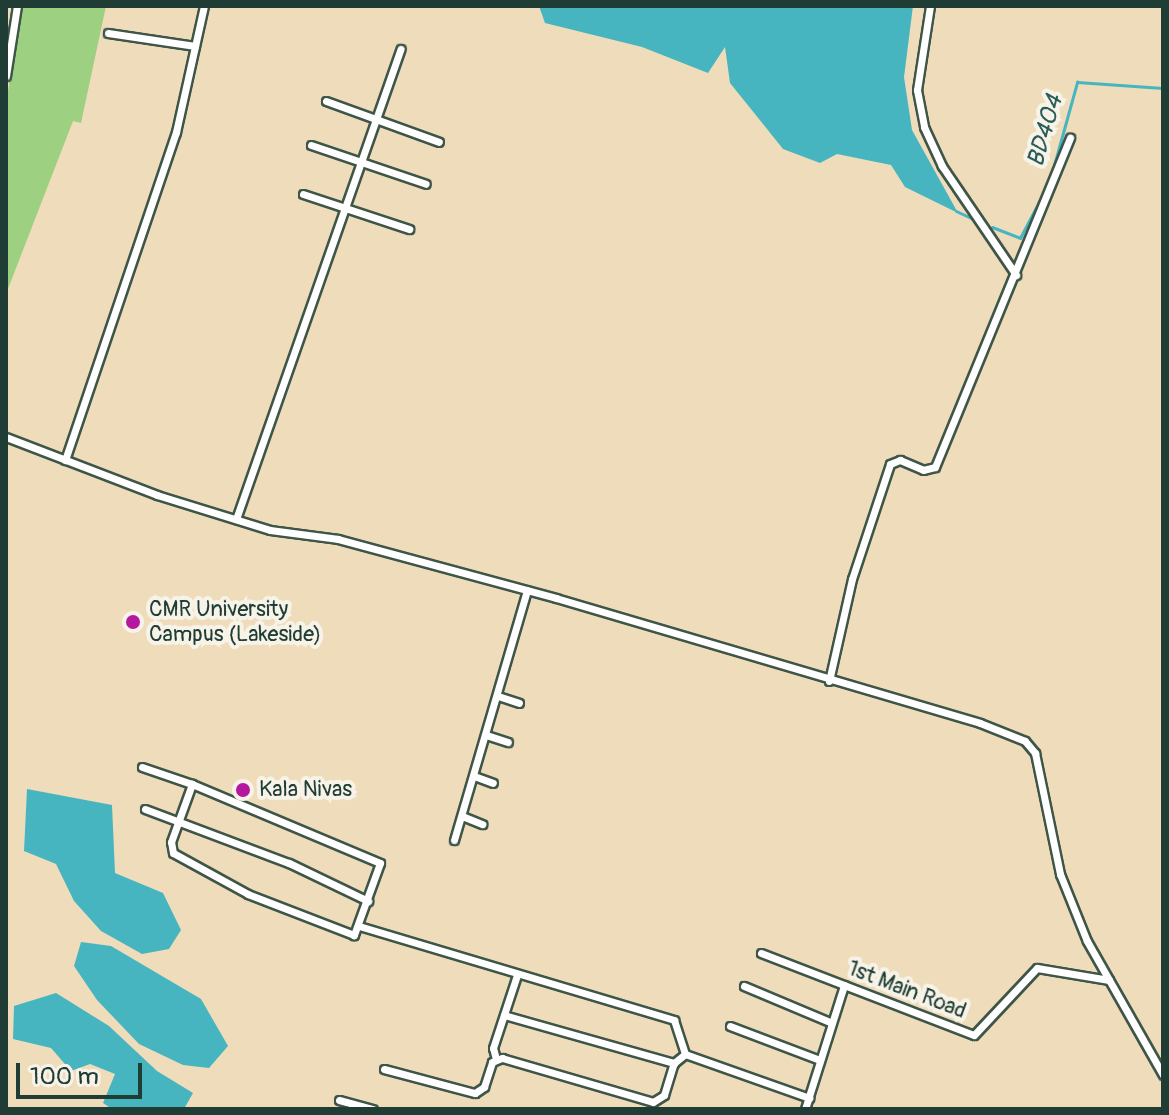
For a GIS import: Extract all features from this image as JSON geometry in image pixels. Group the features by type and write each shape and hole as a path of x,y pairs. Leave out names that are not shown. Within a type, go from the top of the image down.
{"street":[{"path":"6,72 10,30 17,6"},
{"path":"65,460 176,132 204,6"},
{"path":"930,6 917,90 924,127 942,166 1017,275"},
{"path":"108,33 195,46"},
{"path":"236,519 401,49"},
{"path":"326,101 439,142"},
{"path":"829,681 852,579 890,464 900,460 923,470 935,467 1017,275 1070,138"},
{"path":"311,145 426,184"},
{"path":"303,194 409,229"},
{"path":"6,437 236,519 338,539 527,590 980,723 1030,745 1060,874 1087,941 1163,1075"},
{"path":"454,840 527,590"},
{"path":"498,696 519,703"},
{"path":"486,735 508,742"},
{"path":"142,767 192,784 380,863 359,926 349,936 248,894 173,853 171,842 192,784"},
{"path":"474,776 493,783"},
{"path":"145,809 289,863 368,901"},
{"path":"462,816 482,824"},
{"path":"359,926 674,1020 685,1054"},
{"name":"1st Main Road","path":"761,953 974,1035 1037,968 1109,980"},
{"path":"384,1069 475,1093 482,1090 496,1059 493,1048 517,975"},
{"path":"805,1109 844,985"},
{"path":"744,986 832,1023"},
{"path":"504,1015 674,1063"},
{"path":"730,1026 820,1060"},
{"path":"496,1059 653,1102 664,1095 674,1063 685,1054"},
{"path":"685,1054 809,1098"},
{"path":"339,1100 373,1109"}],"green space":[{"path":"23,6 106,6 81,123 73,121 6,294 6,102"}],"water":[{"path":"539,6 913,6 904,77 912,130 958,213 905,187 891,165 837,154 820,163 783,149 730,83 725,47 708,73 642,47 545,23"},
{"path":"27,789 112,805 115,873 163,893 181,930 169,949 142,954 101,931 74,901 56,864 24,851"},
{"path":"81,942 111,946 201,999 228,1046 209,1068 183,1065 139,1044 97,1000 74,966"},
{"path":"56,993 109,1026 157,1071 193,1093 184,1109 112,1109 103,1103 115,1074 90,1064 71,1071 51,1048 13,1039 14,1006"}],"waterway":[{"name":"BD404","path":"1051,176 1077,82 1163,88"},
{"name":"BD404","path":"992,227 1020,238 1043,194"},
{"name":"BD404","path":"956,211 977,221"}],"place":[{"name":"CMR University Campus (Lakeside)","path":"133,622"},
{"name":"Kala Nivas","path":"243,790"}]}
